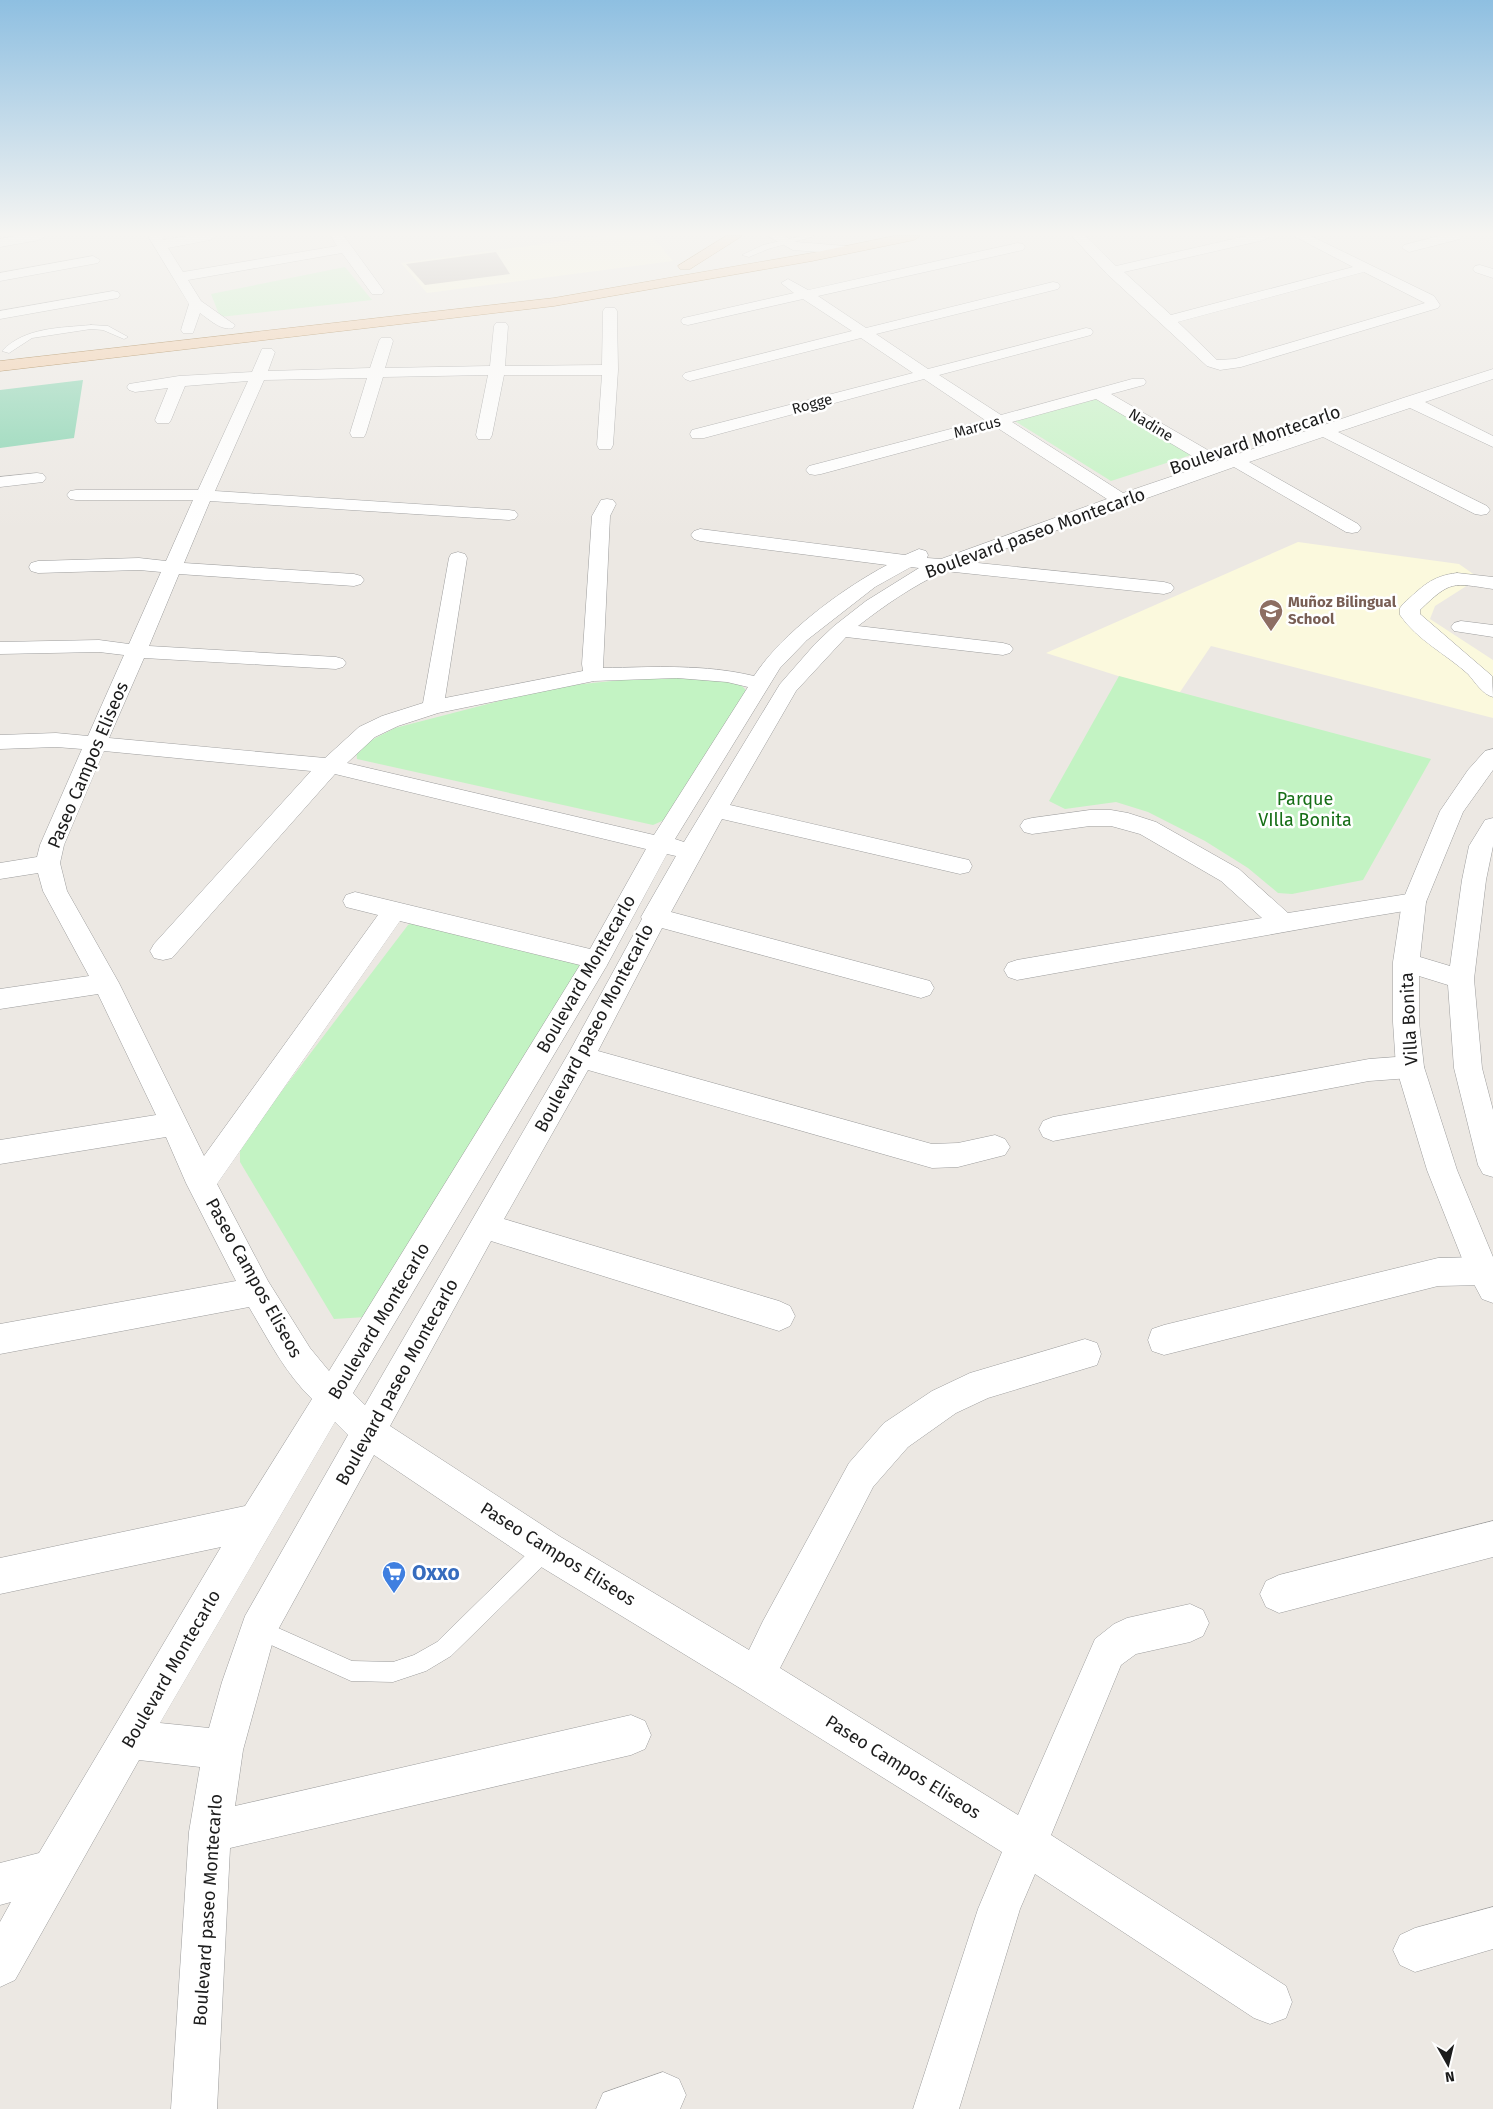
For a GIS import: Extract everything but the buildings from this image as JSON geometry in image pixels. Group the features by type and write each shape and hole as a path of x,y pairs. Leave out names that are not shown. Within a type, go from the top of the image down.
{"main road":[{"path":"0,366 277,334"},
{"path":"3,351 129,336"}],"street":[{"path":"484,435 497,370 500,334"},
{"path":"605,445 610,370 610,334"},
{"path":"690,376 854,334"},
{"path":"868,334 1114,494"},
{"name":"Rogge","path":"698,434 1077,334"},
{"path":"1184,334 1212,362 1220,365 1236,364 1335,334"},
{"path":"358,433 386,341"},
{"path":"135,387 263,364 378,372 610,370"},
{"name":"Paseo Campos Eliseos","path":"263,364 95,743 52,845 48,863 54,891 106,983 175,1124 201,1182 257,1291 298,1359 333,1398 369,1432 546,1549 757,1676 1027,1844 1270,2002"},
{"name":"Boulevard paseo Montecarlo","path":"194,2109 210,1832 223,1750 241,1682 258,1629 581,1057 654,917 691,851 717,810 787,688 822,648 841,630 898,588 942,565 1114,494 1240,463 1413,402 1492,371"},
{"name":"Boulevard Montecarlo","path":"0,1965 52,1871 256,1522 333,1398 597,960 660,844 772,665 800,636 868,583 906,561 935,548 1114,494 1206,456 1492,371"},
{"path":"163,420 179,380"},
{"name":"Marcus","path":"815,470 1138,382"},
{"name":"Nadine","path":"1097,393 1206,456"},
{"path":"1413,402 1493,442"},
{"path":"1327,433 1481,510"},
{"path":"1240,463 1352,528"},
{"path":"0,482 37,478"},
{"path":"76,495 183,494 203,497 509,515"},
{"path":"594,675 592,664 601,516 607,504"},
{"path":"700,536 906,561 1164,588"},
{"path":"433,707 458,558"},
{"path":"38,567 124,564 354,580"},
{"path":"1493,582 1461,579 1446,581 1437,584 1410,608 1410,615 1418,624 1473,669 1488,683 1493,691"},
{"path":"1461,627 1493,631"},
{"path":"841,630 1003,649"},
{"path":"0,648 99,646 137,651 336,663"},
{"path":"163,951 330,766 367,732 390,721 433,707 594,675 677,672 727,676 760,684"},
{"path":"0,742 56,740 330,766 691,851"},
{"name":"Villa Bonita","path":"1488,1280 1442,1170 1410,1067 1406,1022 1406,962 1414,902 1452,811 1476,775 1493,756"},
{"path":"717,810 960,866"},
{"path":"1032,826 1090,818 1111,818 1128,821 1148,828 1230,875 1283,923"},
{"path":"1493,826 1481,846 1461,979 1468,1068 1493,1165"},
{"path":"0,871 48,863"},
{"path":"355,901 597,960"},
{"path":"1017,970 1368,908 1414,902"},
{"path":"201,1182 394,911"},
{"path":"654,917 920,988"},
{"path":"1406,962 1461,979"},
{"path":"0,999 106,983"},
{"path":"581,1057 932,1156 958,1155 995,1147"},
{"path":"1054,1129 1369,1070 1410,1067"},
{"path":"0,1152 175,1124"},
{"path":"484,1226 779,1316"},
{"path":"1164,1340 1438,1272 1488,1280"},
{"path":"0,1339 257,1291"},
{"path":"757,1676 776,1634 861,1475 896,1435 944,1402 982,1384 1084,1354"},
{"path":"0,1576 256,1522"},
{"path":"1279,1594 1493,1539"},
{"path":"936,2108 1000,1908 1108,1652 1127,1637 1190,1623"},
{"path":"210,1832 631,1735"},
{"path":"130,1738 223,1750"},
{"path":"0,1884 52,1871"},
{"path":"1415,1950 1493,1928"},
{"path":"619,2109 663,2095"}],"lane":[{"path":"258,1629 351,1671 393,1672 418,1664 444,1649 546,1549"}],"shaded area":[{"name":"Muñoz Bilingual School","path":"1298,542 1459,564 1479,578 1435,606 1430,619 1493,660 1493,718 1211,646 1178,695 1046,653"}],"green space":[{"path":"83,380 74,438 0,448 0,390"},
{"path":"1095,398 1194,454 1111,481 1013,420"},
{"path":"671,675 737,681 748,692 669,818 653,825 357,759 356,748 395,728 553,687"},
{"name":"Parque VIlla Bonita","path":"1119,676 1431,759 1363,880 1292,894 1278,893 1248,868 1205,841 1148,812 1116,802 1065,809 1049,801"},
{"path":"420,919 579,959 583,972 366,1317 334,1319 240,1162 240,1146 408,925"}],"place":[{"name":"Muñoz Bilingual School","path":"1271,632"},
{"name":"Oxxo","path":"394,1594"}]}
